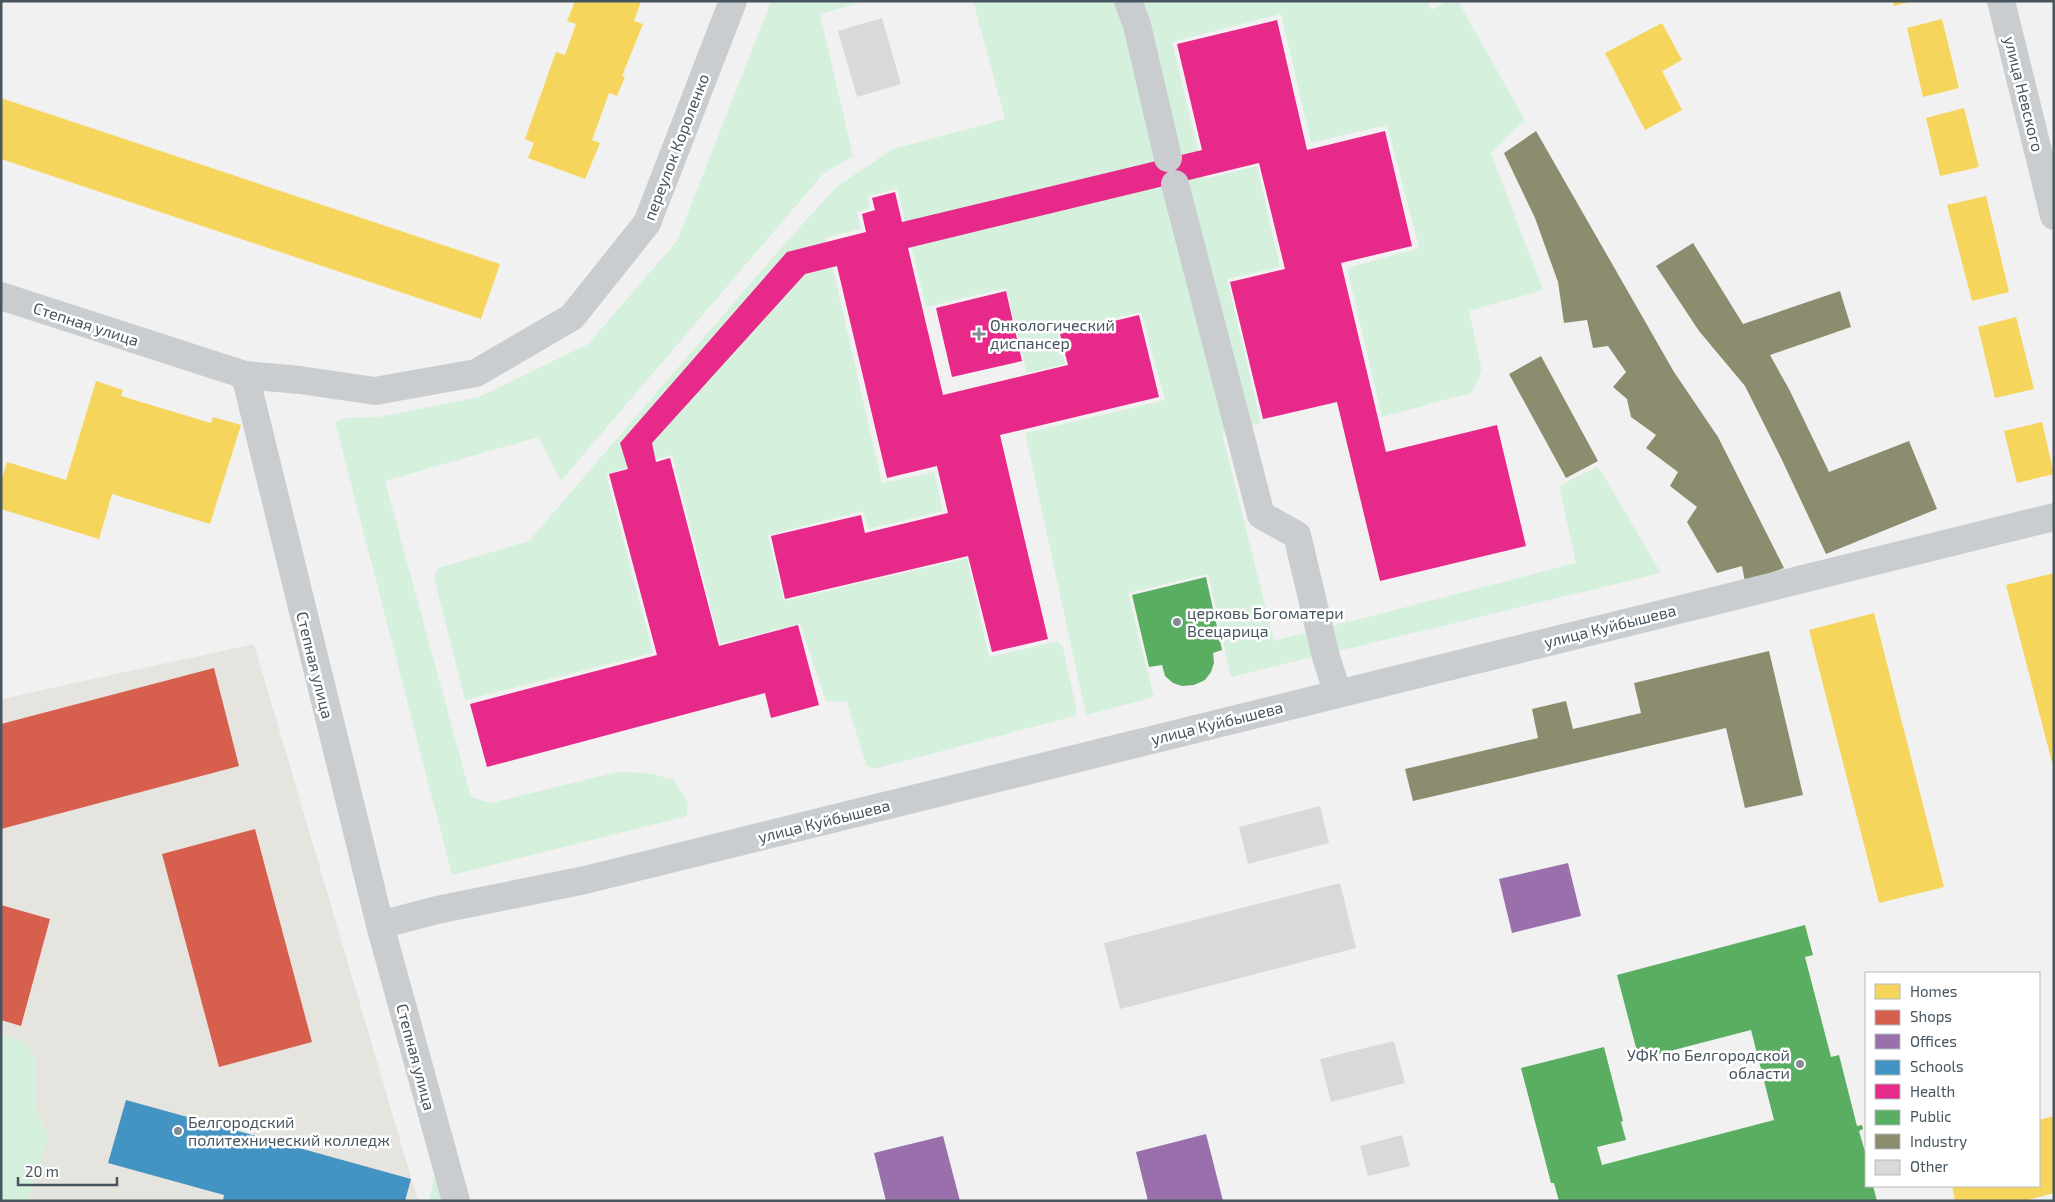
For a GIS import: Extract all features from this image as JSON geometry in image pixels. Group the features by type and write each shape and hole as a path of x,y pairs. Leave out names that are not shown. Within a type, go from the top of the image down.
{"street":[{"name":"переулок Короленко","path":"245,375 375,390 476,373 572,317 647,223 733,1"},
{"path":"1128,1 1137,25 1172,171 1261,515 1297,535 1326,656 1338,694"},
{"name":"улица Невского","path":"2001,1 2054,216"},
{"name":"Степная улица","path":"1,296 245,375 380,925 456,1201"},
{"name":"улица Куйбышева","path":"380,925 436,910 585,880 2054,517"}],"shaded area":[{"path":"254,644 418,1201 1,1201 1,699"}],"green space":[{"path":"771,1 866,1 820,14 853,156 823,174 561,481 538,437 385,481 471,797 491,803 617,772 646,773 673,779 688,803 687,816 452,875 335,422 344,418 378,417 479,397 588,344 677,241"},
{"path":"973,1 1427,1 1432,10 1447,1 1458,1 1525,120 1491,153 1543,290 1469,311 1482,371 1471,393 1382,417 1347,268 1419,248 1387,125 1311,143 1281,14 1172,42 1205,179 1257,166 1280,267 1227,279 1261,423 1222,433 1274,641 1576,563 1559,486 1598,466 1661,573 1231,677 1208,574 1128,593 1154,697 1086,715 1025,433 1165,400 1141,312 1057,332 1065,364 1027,373 1006,288 926,307 897,189 868,196 870,208 857,212 861,229 826,238 882,483 934,472 943,511 868,529 863,511 768,535 784,601 967,558 989,657 1058,641 1063,648 1077,711 1075,716 874,769 866,765 847,702 826,701 800,624 720,644 672,455 606,474 653,653 465,700 434,578 438,568 529,541 780,249 836,187 893,149 1005,119"},
{"path":"1,1034 22,1040 35,1058 36,1108 48,1137 28,1201 1,1201"},
{"path":"435,1173 451,1201 429,1201"}],"building: Homes":[{"path":"575,1 641,1 634,21 643,24 622,76 625,77 617,96 609,93 592,140 600,143 585,179 528,158 534,143 525,139 556,52 565,55 576,24 567,21"},
{"path":"1893,1 1909,1 1909,2 1894,6"},
{"path":"1942,19 1959,88 1923,97 1907,28"},
{"path":"1662,23 1682,60 1662,71 1682,110 1645,130 1605,53"},
{"path":"1,98 500,264 481,319 1,159"},
{"path":"1964,108 1979,167 1940,176 1926,118"},
{"path":"1986,196 2009,292 1972,301 1947,205"},
{"path":"2016,317 2034,389 1995,398 1978,327"},
{"path":"96,381 123,390 121,396 211,423 213,417 241,425 210,524 112,494 99,539 1,509 1,482 7,462 66,480"},
{"path":"2042,422 2054,474 2017,483 2004,431"},
{"path":"2054,573 2054,766 2053,766 2006,585"},
{"path":"1874,613 1944,887 1879,903 1809,630"},
{"path":"2054,1116 2054,1193 2023,1201 1955,1201 1952,1187 2040,1187 2040,1120"}],"building: Shops":[{"path":"214,668 239,766 1,829 1,724"},
{"path":"255,829 312,1042 219,1067 162,854"},
{"path":"1,905 50,919 21,1026 1,1020"}],"building: Offices":[{"path":"1568,863 1581,916 1512,933 1499,879"},
{"path":"1206,1134 1223,1201 1148,1201 1136,1152"},
{"path":"943,1136 960,1201 886,1201 874,1153"}],"building: Schools":[{"name":"Белгородский политехнический колледж","path":"126,1100 411,1179 405,1201 223,1201 224,1195 108,1163"}],"building: Health":[{"path":"1277,20 1307,150 1385,131 1412,246 1341,263 1386,452 1497,425 1526,546 1380,581 1337,402 1263,419 1230,282 1285,269 1259,163 908,248 943,395 1068,365 1060,334 1139,315 1159,397 1000,435 1048,639 992,652 968,556 785,599 771,536 861,515 865,533 948,513 937,466 887,478 837,266 805,274 652,443 656,462 670,458 719,646 798,625 819,705 771,718 765,693 487,767 470,704 657,655 609,474 628,469 620,443 787,252 866,232 862,214 875,210 872,198 895,192 902,222 1202,150 1177,44"},
{"name":"Онкологический диспансер","path":"1006,291 1022,361 952,377 936,308"}],"building: Public":[{"name":"церковь Богоматери Всецарица","path":"1206,577 1222,650 1213,653 1214,663 1211,672 1205,680 1194,685 1182,686 1173,683 1165,676 1162,665 1149,667 1132,595"},
{"name":"УФК по Белгородской области","path":"1805,925 1813,955 1805,957 1831,1057 1839,1055 1857,1126 1862,1125 1863,1129 1859,1131 1865,1152 1865,1187 1873,1187 1877,1201 1559,1201 1554,1183 1551,1183 1521,1068 1604,1047 1626,1140 1597,1147 1602,1165 1774,1120 1751,1030 1639,1059 1617,975"}],"building: Industry":[{"path":"1536,131 1674,372 1718,437 1784,568 1745,582 1742,566 1717,573 1687,522 1697,507 1670,486 1678,472 1646,448 1656,435 1631,417 1627,399 1613,387 1626,372 1608,346 1593,348 1587,320 1564,323 1558,282 1535,218 1504,153"},
{"path":"1693,243 1743,324 1840,291 1851,327 1770,355 1790,391 1829,472 1909,441 1937,509 1826,554 1745,386 1699,331 1656,266"},
{"path":"1541,356 1598,461 1566,478 1509,374"},
{"path":"1769,651 1803,795 1745,808 1726,728 1413,801 1405,769 1538,738 1532,709 1566,701 1573,729 1641,713 1634,683"}],"building: Other":[{"path":"882,18 901,84 857,97 838,31"},
{"path":"1320,806 1329,843 1248,864 1239,827"},
{"path":"1340,883 1356,948 1120,1009 1104,943"},
{"path":"1394,1041 1405,1083 1331,1102 1320,1059"},
{"path":"1402,1135 1410,1166 1368,1176 1360,1146"}],"place":[{"name":"Онкологический диспансер","path":"979,334"},
{"name":"церковь Богоматери Всецарица","path":"1177,622"},
{"name":"УФК по Белгородской области","path":"1800,1064"},
{"name":"Белгородский политехнический колледж","path":"178,1131"}]}
